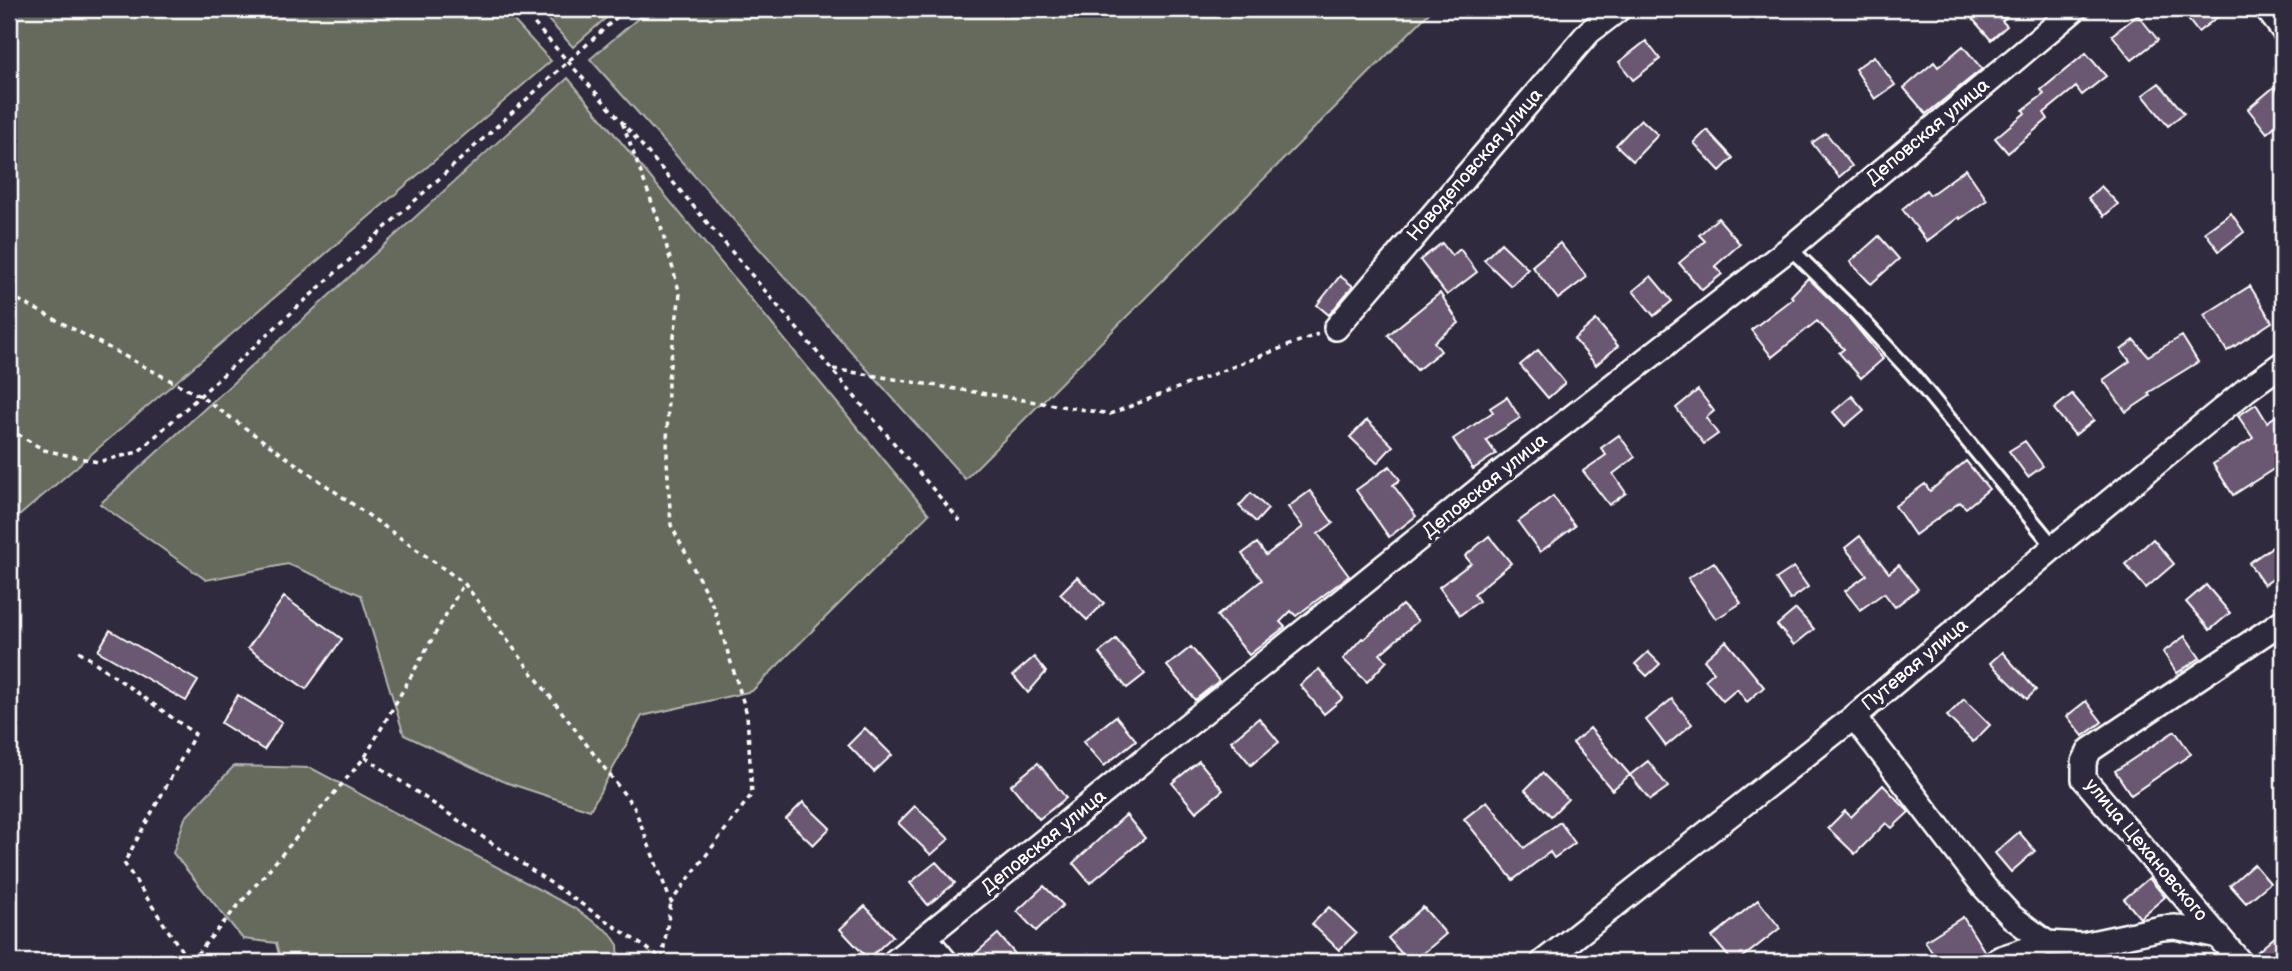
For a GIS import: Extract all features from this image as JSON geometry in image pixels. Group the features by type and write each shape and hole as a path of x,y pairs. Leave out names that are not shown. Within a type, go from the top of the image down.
{"street":[{"name":"Новодеповская улица","path":"1336,328 1589,33 1619,9"},
{"name":"Деповская улица","path":"894,962 1496,476 1790,248 2075,9"},
{"path":"2267,9 2283,30"},
{"name":"Путевая улица","path":"1543,962 1854,717 2054,547 2246,390 2283,363"},
{"name":"улица Цехановского","path":"2240,962 2084,779 2084,762 2090,750 2283,621"},
{"path":"1854,717 1986,888 2012,917 2047,943"},
{"path":"1994,962 2047,943 2082,945 2162,928 2186,929 2218,936"},
{"path":"926,938 946,962"}],"lane":[{"path":"1790,248 1855,312 1914,376 2054,547"}],"path":[{"path":"521,9 568,59 960,521"},
{"path":"9,429 44,450 98,462 138,453 626,9"},
{"path":"622,122 662,227 680,294 668,379 667,461 671,525 714,608 747,714 752,794 671,902 662,959"},
{"path":"9,295 200,396 464,583 634,807 671,902"},
{"path":"831,369 1110,414 1336,328"},
{"path":"79,651 195,734 124,863 190,962 365,757 464,583"},
{"path":"365,757 667,962"}],"green space":[{"path":"9,9 503,9 551,61 9,522"},
{"path":"538,9 616,9 573,47"},
{"path":"649,9 1433,9 965,479 590,59"},
{"path":"568,78 929,514 752,691 642,716 590,810 502,781 404,735 361,595 288,564 206,580 100,504"},
{"path":"234,766 311,768 574,908 610,933 618,945 619,962 281,962 276,943 243,939 173,853 185,818"}],"building":[{"path":"1980,9 2016,9 2002,21 2007,26 1991,40 1971,17"},
{"path":"2180,9 2228,9 2198,32"},
{"path":"2138,15 2158,40 2132,60 2112,35"},
{"path":"1646,41 1660,59 1633,80 1619,62"},
{"path":"1963,46 1982,69 1926,114 1904,88 1934,62 1938,67"},
{"path":"2086,53 2106,76 2082,95 2076,87 2044,113 2048,119 2008,153 1995,138 2025,113 2023,110 2044,94 2041,90"},
{"path":"1874,56 1895,85 1875,99 1855,69"},
{"path":"2159,83 2184,113 2168,126 2143,95"},
{"path":"2274,87 2283,98 2283,119 2267,133 2248,109"},
{"path":"1641,119 1658,135 1633,161 1616,145"},
{"path":"1707,130 1733,158 1720,171 1694,143"},
{"path":"1826,133 1852,166 1839,177 1812,143"},
{"path":"1966,169 1987,200 1927,241 1902,209 1926,190 1930,195"},
{"path":"2101,186 2118,204 2104,216 2088,198"},
{"path":"2231,213 2244,232 2219,251 2205,232"},
{"path":"1718,218 1740,244 1715,266 1722,274 1702,290 1679,263 1705,241 1699,235"},
{"path":"1879,236 1899,259 1871,284 1850,262"},
{"path":"1442,243 1452,256 1460,249 1477,272 1447,295 1420,260"},
{"path":"1501,243 1528,269 1511,286 1484,260"},
{"path":"1560,243 1587,277 1558,299 1532,266"},
{"path":"1340,276 1353,286 1329,315 1317,305"},
{"path":"1651,276 1672,301 1654,316 1633,291"},
{"path":"1808,278 1849,318 1883,359 1861,378 1839,353 1844,349 1817,321 1772,357 1751,330 1793,298 1791,296"},
{"path":"2250,286 2272,322 2227,351 2204,315"},
{"path":"1440,293 1459,323 1434,342 1441,351 1417,370 1388,335"},
{"path":"1596,320 1618,346 1596,365 1574,339"},
{"path":"2182,336 2198,362 2148,393 2150,396 2126,412 2103,380 2130,361 2121,350 2134,340 2148,356"},
{"path":"1538,350 1565,383 1548,398 1520,365"},
{"path":"1698,390 1714,411 1706,418 1718,434 1704,444 1676,408"},
{"path":"2072,394 2094,420 2075,435 2054,409"},
{"path":"1852,396 1864,410 1845,426 1833,412"},
{"path":"1507,397 1520,418 1486,440 1496,454 1473,469 1453,439 1493,412 1490,408"},
{"path":"2256,404 2267,422 2283,411 2283,463 2233,495 2213,464 2253,438 2238,416"},
{"path":"1367,420 1393,446 1377,463 1350,437"},
{"path":"1619,435 1635,457 1613,474 1626,493 1609,505 1583,471 1606,455 1601,448"},
{"path":"2025,441 2043,466 2028,477 2009,451"},
{"path":"1966,461 1989,489 1966,508 1960,502 1915,535 1895,506 1925,484 1930,491"},
{"path":"1390,466 1400,480 1393,485 1416,516 1389,537 1356,490"},
{"path":"1310,491 1333,523 1318,534 1349,576 1296,616 1291,611 1280,622 1285,627 1249,655 1217,616 1262,580 1242,554 1257,543 1266,555 1303,527 1288,507"},
{"path":"1251,493 1268,509 1256,522 1239,506"},
{"path":"1553,496 1575,526 1540,552 1518,522"},
{"path":"1489,536 1511,563 1474,594 1479,601 1460,615 1439,587 1471,563 1465,556"},
{"path":"1860,536 1889,573 1899,565 1918,589 1895,607 1884,593 1860,610 1845,591 1867,575 1845,548"},
{"path":"2153,539 2174,564 2146,588 2125,564"},
{"path":"2272,547 2283,564 2283,572 2264,585 2249,563"},
{"path":"1714,562 1741,603 1716,619 1688,578"},
{"path":"1794,567 1808,587 1790,600 1776,579"},
{"path":"1077,577 1104,603 1087,620 1060,594"},
{"path":"2206,585 2230,613 2210,630 2186,602"},
{"path":"284,597 342,639 306,689 248,648"},
{"path":"1402,605 1418,621 1380,654 1387,661 1367,682 1343,659 1362,638"},
{"path":"1796,609 1814,629 1794,645 1777,625"},
{"path":"110,630 198,681 186,701 98,651"},
{"path":"2185,636 2200,658 2177,673 2163,652"},
{"path":"1116,639 1145,674 1127,688 1099,653"},
{"path":"1726,641 1764,687 1747,702 1737,689 1723,701 1705,680 1714,672 1704,660"},
{"path":"1191,647 1219,681 1195,700 1167,666"},
{"path":"1648,652 1660,664 1647,676 1635,664"},
{"path":"2002,652 2036,690 2027,699 1990,663"},
{"path":"1034,657 1046,672 1028,693 1013,675"},
{"path":"1319,669 1343,698 1324,714 1300,685"},
{"path":"238,695 282,722 264,750 221,723"},
{"path":"1672,699 1692,724 1666,746 1646,720"},
{"path":"1964,699 1990,725 1973,742 1947,716"},
{"path":"2086,701 2102,722 2083,736 2067,716"},
{"path":"1116,716 1136,740 1104,766 1083,742"},
{"path":"1259,718 1279,742 1251,765 1231,741"},
{"path":"865,728 892,755 874,772 848,745"},
{"path":"1590,728 1630,775 1612,790 1573,743"},
{"path":"2175,731 2191,754 2131,795 2115,771"},
{"path":"1199,761 1223,790 1196,812 1172,783"},
{"path":"1648,761 1668,787 1650,800 1630,775"},
{"path":"1038,763 1066,798 1039,819 1011,785"},
{"path":"1542,773 1568,799 1551,816 1525,790"},
{"path":"1883,785 1909,812 1892,828 1886,823 1855,854 1828,828 1845,811 1851,817"},
{"path":"1487,801 1524,848 1560,822 1575,843 1554,858 1550,852 1513,880 1464,819"},
{"path":"803,802 830,828 813,845 786,819"},
{"path":"915,806 949,839 931,855 898,823"},
{"path":"1126,815 1145,838 1090,883 1073,863"},
{"path":"2019,832 2035,851 2011,872 1995,853"},
{"path":"936,862 955,883 928,905 910,883"},
{"path":"2254,864 2270,883 2246,903 2230,885"},
{"path":"2149,878 2165,897 2140,918 2124,899"},
{"path":"1044,886 1063,905 1036,931 1017,911"},
{"path":"1758,900 1780,928 1737,962 1733,962 1712,937"},
{"path":"865,906 893,936 868,959 840,929"},
{"path":"1329,907 1356,933 1339,950 1312,924"},
{"path":"1423,907 1446,934 1413,962 1409,962 1388,938"},
{"path":"1963,917 1985,952 1977,962 1938,962 1925,941"},
{"path":"2283,930 2283,962 2266,962 2257,952"},
{"path":"998,934 1022,962 984,962 976,953"}]}
